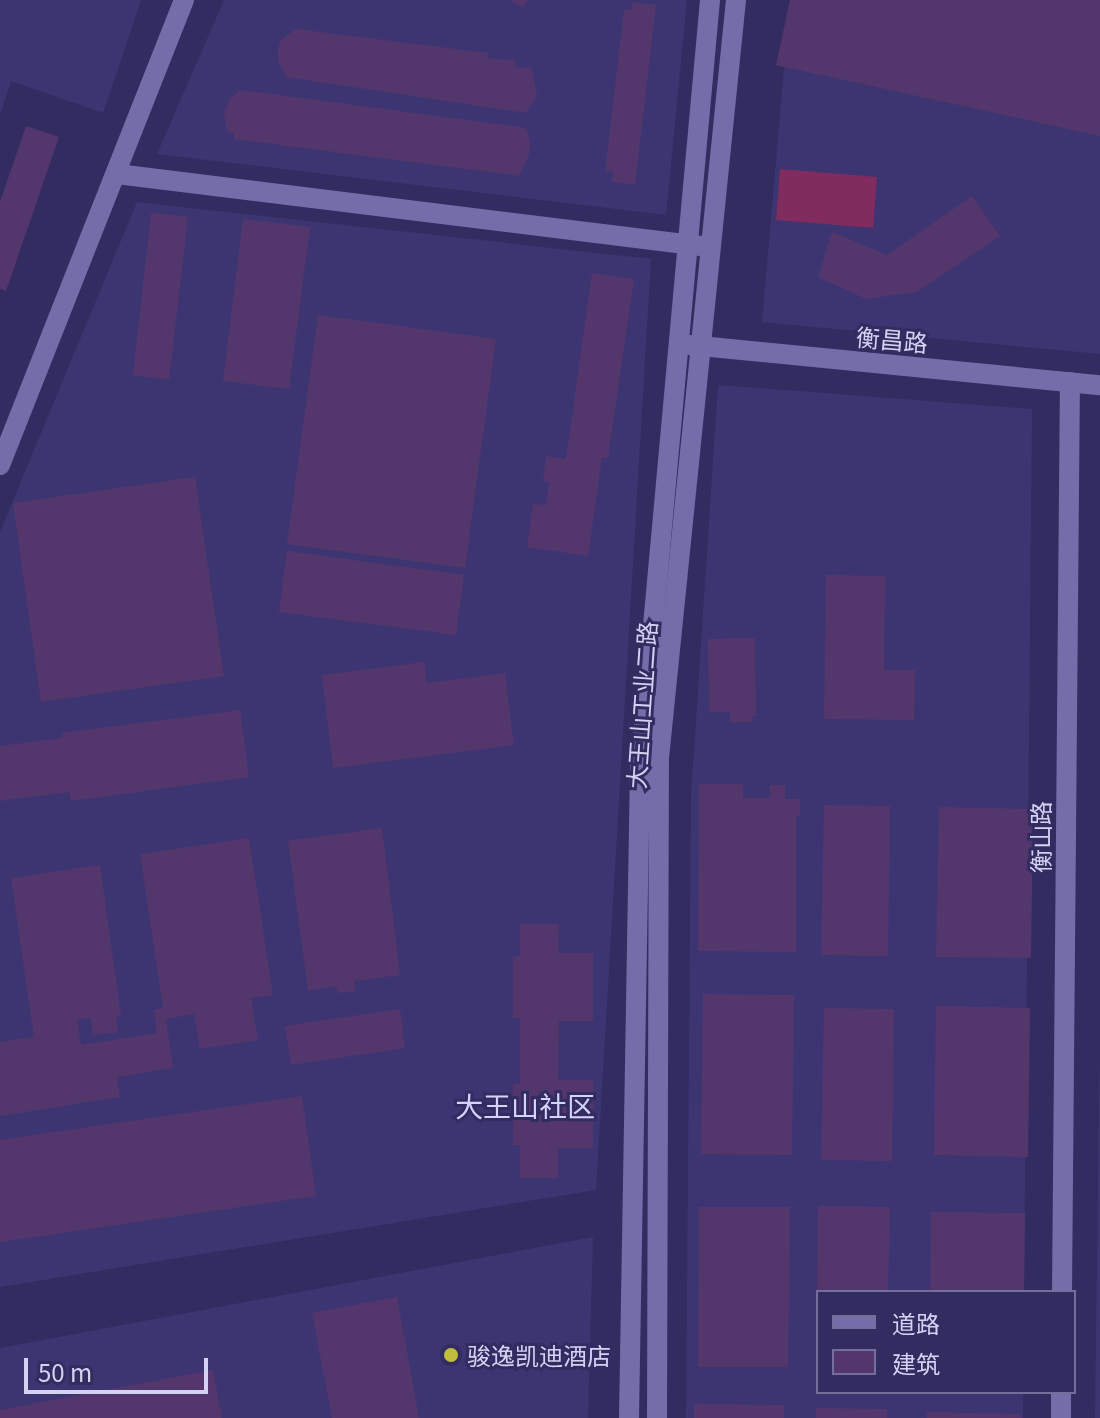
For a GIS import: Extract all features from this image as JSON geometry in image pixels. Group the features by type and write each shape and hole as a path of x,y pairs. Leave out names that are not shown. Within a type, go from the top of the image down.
{"street":[{"path":"0,465 184,0"},
{"name":"大王山工业二路","path":"629,1418 640,768 710,0"},
{"name":"大王山工业二路","path":"657,1418 659,758 736,0"},
{"path":"117,174 711,247"},
{"name":"衡昌路","path":"679,343 1100,385"},
{"name":"衡山路","path":"1062,1290 1070,382"},
{"path":"1061,1394 1061,1418"}],"shaded area":[{"path":"0,0 141,0 103,113 11,81 0,115"},
{"path":"224,0 687,0 666,215 157,154"},
{"path":"790,0 1100,0 1100,354 762,322"},
{"path":"780,169 877,177 873,228 776,220"},
{"path":"137,202 651,259 596,1190 0,1287 0,532"},
{"path":"718,385 1032,409 1024,1290 816,1290 816,1394 1023,1394 1023,1418 686,1418 691,797"},
{"path":"1100,1054 1100,1418 1095,1418 1099,1106"},
{"path":"593,1237 588,1418 0,1418 0,1348"}],"building":[{"path":"510,0 528,0 523,8"},
{"path":"790,0 1100,0 1100,136 776,65"},
{"path":"632,2 656,5 635,185 612,182 613,172 605,171 624,10 631,10"},
{"path":"296,29 488,53 487,59 515,60 515,67 531,68 537,95 526,113 286,77 278,61 278,50 280,41"},
{"path":"240,90 526,128 530,142 529,155 519,176 234,139 234,133 227,131 224,115 229,100"},
{"path":"26,126 59,137 6,291 0,289 0,202"},
{"path":"972,196 1000,236 917,292 866,299 818,277 832,232 887,255"},
{"path":"151,213 188,217 169,380 133,375"},
{"path":"243,219 310,227 289,389 223,381"},
{"path":"592,273 634,279 608,458 602,457 588,556 527,547 533,504 546,505 549,482 543,481 546,456 566,459"},
{"path":"318,315 496,339 465,568 287,544"},
{"path":"195,477 224,676 41,702 13,503"},
{"path":"287,551 464,575 456,635 279,612"},
{"path":"826,575 885,576 884,670 915,670 914,720 824,719"},
{"path":"755,638 756,716 752,716 753,722 730,722 730,712 709,712 708,639"},
{"path":"424,662 427,683 505,673 514,745 333,768 322,675"},
{"path":"240,710 249,777 71,801 70,792 0,801 0,746 63,738 62,733"},
{"path":"699,784 743,784 743,798 770,798 770,785 785,785 785,799 800,799 800,816 796,816 796,952 698,951"},
{"path":"824,805 890,806 888,956 821,955"},
{"path":"939,807 1033,809 1031,958 936,957"},
{"path":"382,828 400,975 354,981 355,991 338,993 336,986 308,991 288,841"},
{"path":"249,838 273,995 251,998 258,1040 200,1049 194,1014 166,1019 173,1068 117,1077 120,1097 0,1116 0,1042 34,1037 11,878 100,865 121,1016 116,1017 118,1032 93,1035 91,1018 77,1020 81,1045 157,1033 154,1010 163,1008 140,854"},
{"path":"520,924 559,924 558,953 593,953 593,1021 559,1021 558,1080 593,1080 593,1148 558,1148 558,1178 520,1178 520,1145 513,1145 513,1084 520,1084 520,1018 513,1018 513,957 520,956"},
{"path":"703,994 794,995 792,1155 701,1154"},
{"path":"936,1006 1030,1008 1028,1157 934,1155"},
{"path":"824,1008 894,1009 892,1161 821,1160"},
{"path":"400,1009 405,1048 291,1065 285,1026"},
{"path":"302,1096 316,1196 0,1242 0,1140"},
{"path":"818,1206 890,1207 888,1290 817,1290"},
{"path":"699,1207 790,1207 788,1367 698,1367"},
{"path":"931,1212 1025,1213 1024,1290 930,1290"},
{"path":"397,1297 419,1418 332,1418 312,1313"},
{"path":"213,1370 222,1418 0,1418 0,1410"},
{"path":"694,1404 784,1405 784,1418 694,1418"},
{"path":"816,1408 887,1409 887,1418 816,1418"},
{"path":"927,1412 1021,1414 1021,1418 927,1418"}],"place":[{"name":"骏逸凯迪酒店","path":"451,1355"}],"district":[{"name":"大王山社区","path":"525,1105"}]}
